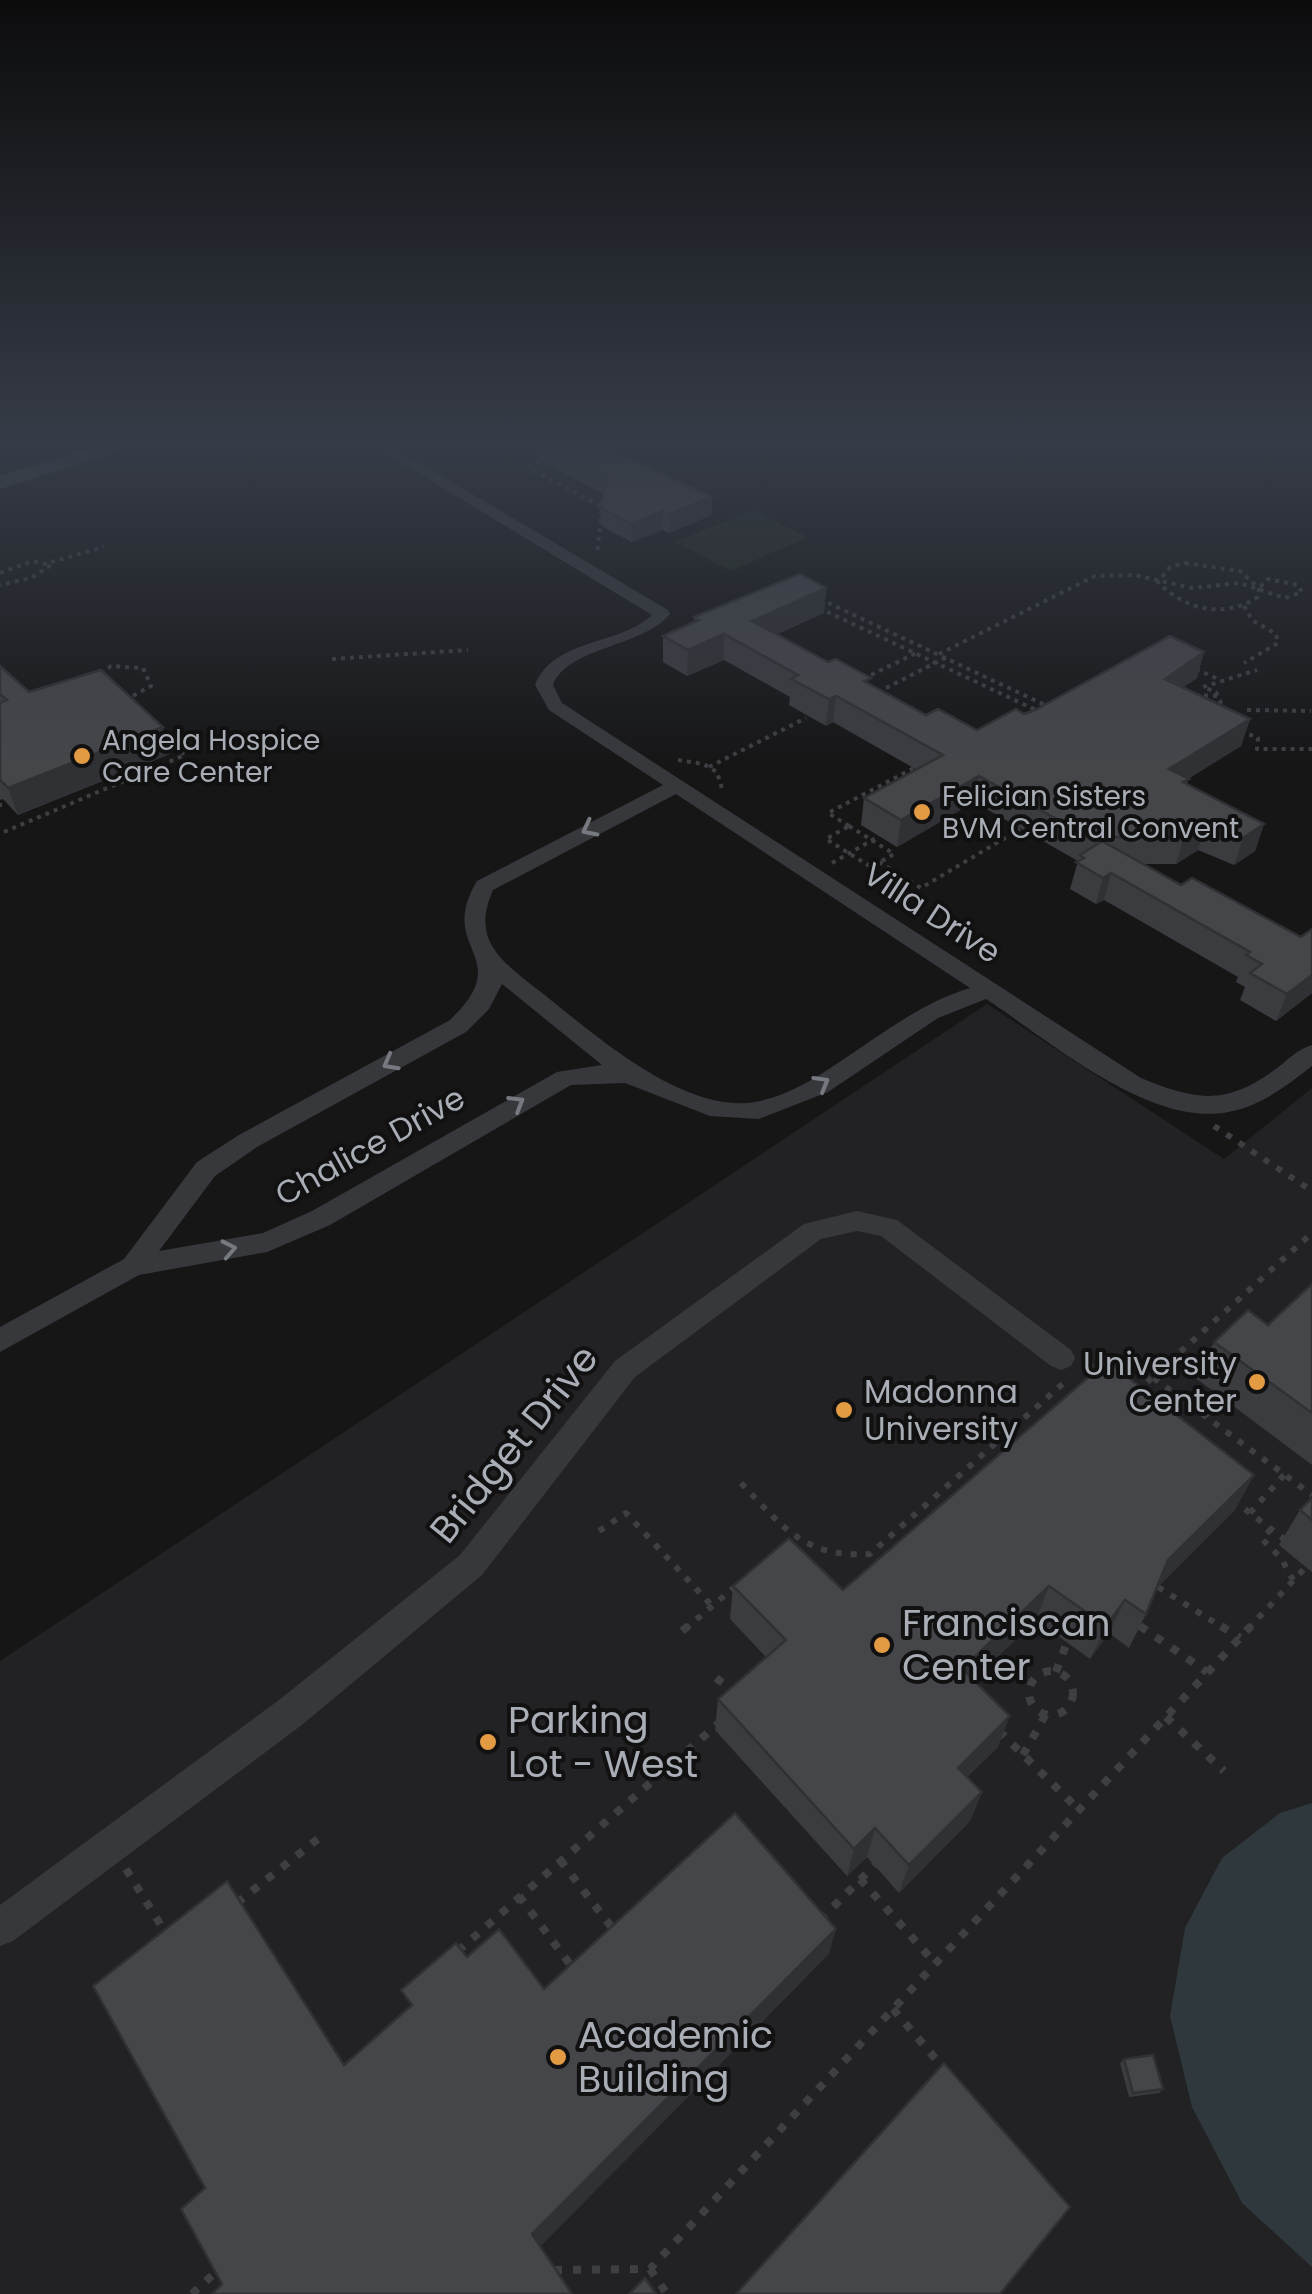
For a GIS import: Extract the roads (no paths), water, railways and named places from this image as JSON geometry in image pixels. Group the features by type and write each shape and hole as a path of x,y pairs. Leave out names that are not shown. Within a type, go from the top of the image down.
{"street":[{"name":"Villa Drive","path":"557,550 662,614 652,624 564,660 545,679 546,696 554,706 1133,1084 1172,1100 1208,1105 1236,1103 1264,1092 1312,1053"},
{"name":"Chalice Drive","path":"133,1266 206,1169 248,1141 458,1026 484,1005 493,989 490,963 473,932 471,906 484,886 676,786"},
{"name":"Chalice Drive","path":"490,963 634,1077 724,1111 755,1111 790,1102 964,995 991,990"},
{"name":"Chalice Drive","path":"0,1341 133,1266 267,1242 321,1218 565,1078 595,1072 634,1077"},
{"name":"Bridget Drive","path":"0,1928 291,1712 471,1566 625,1368 813,1231 858,1222 888,1227 1072,1367"}],"place":[{"name":"Angela Hospice Care Center","path":"82,756"},
{"name":"Felician Sisters BVM Central Convent","path":"922,812"},
{"name":"University Center","path":"1257,1382"},
{"name":"Madonna University","path":"844,1410"},
{"name":"Franciscan Center","path":"882,1645"},
{"name":"Parking Lot - West","path":"488,1742"},
{"name":"Academic Building","path":"558,2057"}]}
